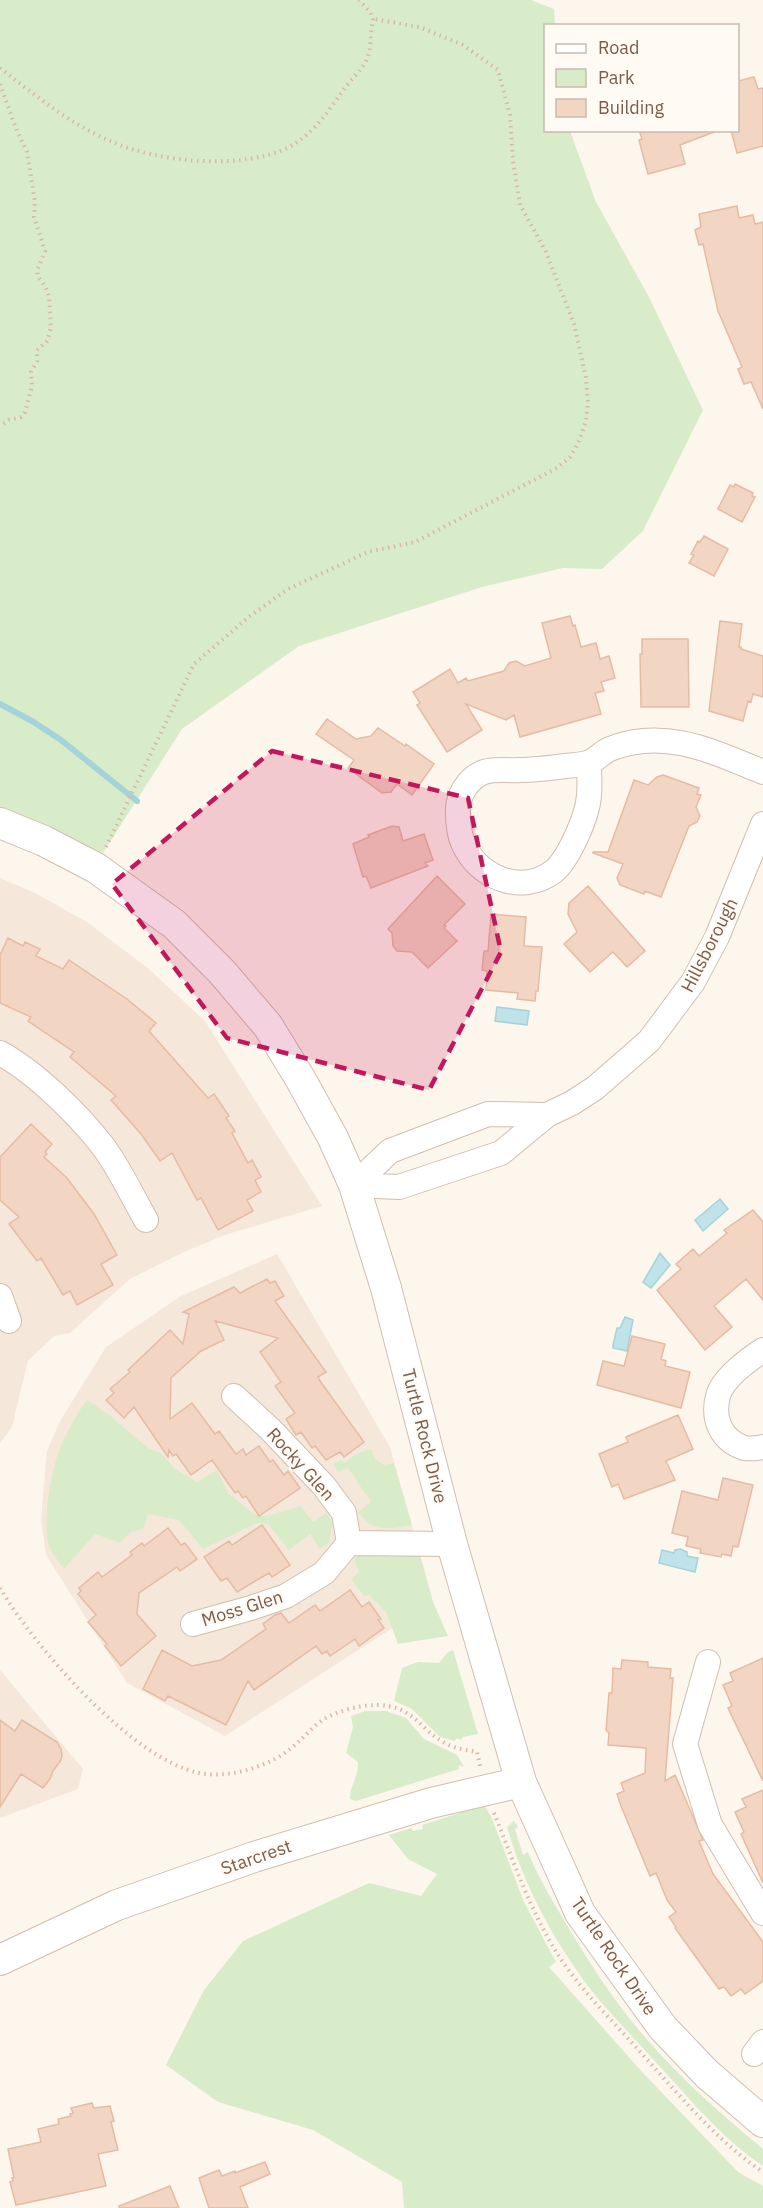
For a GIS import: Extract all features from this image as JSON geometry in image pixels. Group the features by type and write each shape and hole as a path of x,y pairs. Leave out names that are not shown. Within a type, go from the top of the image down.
{"street":[{"path":"589,763 590,797 571,850 554,871 530,884 505,881 491,874 474,860 463,843 458,823 458,806 463,790 474,778 485,772 589,763 610,749 638,742 667,741 700,747 763,772"},
{"name":"Turtle Rock Drive","path":"0,823 44,841 96,868 174,924 222,972 268,1026 333,1138 354,1185 386,1288 452,1544 521,1782 580,1913 663,2028 707,2074 763,2122"},
{"name":"Hillsborough","path":"354,1185 399,1187 501,1153 547,1115 595,1088 649,1041 693,982 717,937 763,824"},
{"path":"0,1053 10,1058 60,1098 102,1146 146,1220"},
{"name":"Hillsborough","path":"354,1185 390,1150 488,1114 547,1115"},
{"path":"0,1296 9,1321"},
{"path":"763,1350 751,1357 731,1375 718,1395 716,1422 726,1438 746,1448 763,1447"},
{"name":"Rocky Glen","path":"234,1396 270,1429 324,1486 344,1513 349,1543"},
{"path":"349,1543 452,1544"},
{"name":"Moss Glen","path":"193,1624 286,1596 324,1572 349,1543"},
{"path":"708,1662 685,1744 710,1825 763,1913"},
{"name":"Starcrest","path":"0,1960 117,1905 244,1861 431,1803 521,1782"}],"path":[{"path":"0,68 69,119 108,141 132,150 201,161 237,161 259,157 290,146 323,119 367,60 373,19 359,0"},
{"path":"96,868 194,664 209,650 250,616 288,589 368,552 415,542 557,468 570,457 578,444 586,421 588,402 586,378 576,333 546,252 520,205 513,161 510,115 498,70 463,45 419,27 373,19"},
{"path":"0,84 27,152 35,202 34,217 45,251 37,271 49,296 51,321 47,341 37,350 38,361 31,372 32,386 25,412 21,417 9,420 0,426"}],"highlighted area":[{"path":"272,751 468,798 501,952 429,1090 227,1038 112,884"}],"shaded area":[{"path":"0,878 35,893 87,922 149,969 205,1021 322,1206 225,1235 184,1252 130,1279 70,1333 54,1336 28,1361 12,1427 0,1443"},
{"path":"277,1254 390,1447 433,1602 225,1736 127,1683 46,1555 41,1519 47,1451 60,1421 106,1347 181,1296"},
{"path":"0,1670 83,1769 78,1789 0,1818"}],"green space":[{"path":"0,0 531,0 554,9 555,24 544,24 544,132 570,132 596,202 649,297 703,410 643,531 602,569 563,568 482,587 299,646 182,729 103,853 0,810"},
{"path":"87,1400 108,1414 148,1448 162,1454 174,1468 197,1482 217,1470 228,1493 253,1513 267,1516 301,1506 313,1522 326,1513 333,1523 329,1542 320,1549 310,1534 289,1550 268,1524 257,1523 203,1549 179,1520 148,1514 143,1529 131,1532 120,1543 95,1534 64,1569 53,1554 47,1536 48,1497 60,1449 72,1423"},
{"path":"371,1449 375,1459 384,1465 394,1463 412,1525 382,1528 364,1519 358,1512 371,1502 348,1468 338,1472 333,1464 341,1460 345,1462 358,1453"},
{"path":"419,1551 433,1602 448,1636 398,1644 386,1612 369,1595 364,1596 351,1579 359,1572 354,1559 362,1553 393,1557"},
{"path":"453,1650 478,1734 463,1737 461,1740 456,1738 455,1741 440,1737 412,1709 394,1701 402,1668 418,1662 439,1663 447,1653"},
{"path":"365,1711 386,1711 406,1718 424,1739 457,1755 464,1767 459,1765 459,1769 356,1801 350,1799 358,1762 346,1753 353,1727 351,1716"},
{"path":"484,1805 491,1816 524,1902 556,1962 549,1967 643,2073 738,2172 763,2186 763,2208 404,2208 402,2182 313,2130 218,2102 166,2065 204,1990 243,1941 369,1883 421,1896 437,1874 408,1859 389,1835 411,1828 413,1831 423,1829 422,1825"},
{"path":"514,1821 518,1827 515,1829 523,1855 528,1852 542,1883 614,1999 644,2036 686,2081 763,2149 763,2166 710,2122 599,2000 584,1980 544,1918 533,1896 507,1827"}],"water":[{"path":"497,1007 529,1011 527,1025 495,1021"},
{"path":"720,1199 728,1209 703,1231 695,1220"},
{"path":"660,1253 670,1265 651,1288 643,1282"},
{"path":"625,1317 633,1320 627,1351 613,1348 617,1328 620,1328"},
{"path":"680,1549 687,1552 687,1556 698,1558 695,1572 659,1563 662,1550 674,1553 675,1550"}],"building":[{"path":"754,77 758,89 763,88 763,146 737,153 732,132 739,132 739,81"},
{"path":"640,132 714,132 680,145 685,164 648,174 639,140 642,139"},
{"path":"737,206 739,218 753,215 755,224 763,222 763,409 751,382 744,384 738,369 742,367 718,311 703,244 699,245 695,230 701,227 699,214"},
{"path":"735,484 753,493 752,496 755,497 742,522 718,509 730,485 734,487"},
{"path":"704,536 728,549 714,576 689,563 698,541 700,542"},
{"path":"570,616 581,647 596,643 600,659 609,656 615,678 601,682 604,691 595,693 601,714 520,737 514,715 506,720 466,704 482,730 447,752 417,705 420,703 413,692 450,669 458,683 466,678 468,681 504,671 509,663 516,661 525,666 551,658 542,623"},
{"path":"720,621 742,624 739,647 763,656 763,697 753,694 751,702 748,701 743,721 709,711"},
{"path":"642,639 688,639 689,707 641,707"},
{"path":"327,719 356,739 371,736 378,728 434,764 412,795 397,784 391,792 382,793 348,768 354,760 316,734"},
{"path":"663,775 699,788 697,794 701,795 696,807 700,816 697,822 689,826 661,897 645,891 644,894 620,885 617,878 623,864 593,852 608,852 634,780 648,785"},
{"path":"392,826 399,827 403,841 424,834 433,860 425,863 428,866 371,888 366,876 363,877 353,844 369,837 368,835"},
{"path":"437,876 465,904 444,925 446,926 444,928 457,941 428,968 412,952 397,951 393,946 392,933 388,929"},
{"path":"588,886 645,951 627,967 613,952 590,972 564,944 577,932 568,914 569,903"},
{"path":"491,914 526,917 524,946 542,947 535,1001 517,999 518,993 486,990 487,971 482,970 484,951 488,951"},
{"path":"8,938 23,946 25,942 40,949 36,956 63,969 69,960 127,999 156,1023 149,1031 208,1098 214,1094 229,1116 226,1118 235,1131 232,1133 248,1163 252,1160 261,1177 255,1180 261,1192 247,1200 253,1211 218,1230 201,1198 197,1200 172,1153 160,1161 141,1134 111,1100 116,1096 70,1057 74,1052 28,1021 31,1017 0,1003 0,955"},
{"path":"31,1124 52,1144 44,1157 67,1178 94,1214 117,1255 101,1264 113,1285 77,1305 70,1291 63,1295 41,1258 37,1261 9,1224 19,1217 0,1200 0,1157"},
{"path":"753,1210 763,1222 763,1300 746,1279 714,1306 732,1327 705,1350 657,1290 681,1269 676,1264 693,1249 699,1256 727,1233 724,1230"},
{"path":"267,1279 270,1283 275,1281 284,1296 275,1301 326,1372 318,1377 320,1381 364,1442 344,1457 340,1452 326,1460 315,1446 312,1448 301,1432 296,1435 286,1419 295,1413 275,1386 281,1382 260,1352 278,1338 215,1321 224,1340 201,1351 171,1378 170,1419 192,1403 215,1434 219,1431 236,1454 243,1449 246,1455 259,1446 270,1462 273,1460 284,1475 288,1471 300,1488 259,1516 246,1496 243,1498 238,1491 235,1493 212,1460 191,1475 176,1454 173,1456 169,1450 168,1457 134,1407 124,1418 106,1400 114,1393 110,1389 130,1372 128,1370 170,1330 183,1344 189,1314 183,1312 234,1287 240,1293"},
{"path":"632,1336 665,1344 661,1359 666,1361 665,1366 690,1372 681,1408 597,1385 603,1361 624,1366"},
{"path":"678,1415 693,1449 666,1461 675,1480 624,1499 618,1484 612,1487 599,1454 628,1442 626,1437"},
{"path":"723,1478 753,1485 738,1547 733,1546 731,1556 722,1554 721,1557 700,1553 701,1549 686,1546 688,1537 672,1533 682,1491 718,1500"},
{"path":"262,1525 290,1565 272,1577 269,1573 237,1592 227,1578 221,1581 204,1557 229,1541 232,1545"},
{"path":"168,1528 181,1545 185,1543 197,1559 180,1571 177,1567 139,1593 137,1614 156,1636 121,1666 105,1646 107,1644 88,1622 96,1615 78,1594 81,1591 79,1588 98,1572 102,1577 132,1555 130,1552 142,1543 144,1546"},
{"path":"350,1590 362,1607 369,1602 381,1619 378,1620 384,1628 359,1646 355,1639 330,1656 327,1651 322,1654 316,1646 254,1690 248,1681 226,1725 168,1696 165,1701 143,1689 162,1650 192,1666 221,1660 266,1629 263,1624 275,1615 281,1613 289,1623 315,1605 320,1611"},
{"path":"763,1658 763,1781 728,1708 732,1706 723,1685 733,1681 730,1673"},
{"path":"622,1660 648,1662 648,1667 671,1669 670,1678 673,1678 665,1781 675,1775 703,1840 699,1841 713,1874 763,1942 763,1981 745,1994 741,1989 731,1996 725,1988 719,1989 675,1928 669,1917 676,1912 667,1900 656,1873 650,1876 621,1806 617,1794 624,1791 621,1783 645,1773 646,1748 608,1745 609,1733 606,1730 609,1693 612,1693 613,1668 621,1669"},
{"path":"0,1720 15,1731 22,1720 57,1742 62,1755 43,1788 21,1774 0,1807"},
{"path":"763,1790 763,1883 741,1834 744,1832 735,1812 746,1807 742,1799"},
{"path":"92,2103 94,2108 110,2106 114,2121 111,2122 118,2150 98,2154 106,2186 16,2205 10,2182 14,2178 8,2149 41,2142 38,2129 59,2124 58,2119 71,2116 70,2114 73,2113 71,2108"},
{"path":"265,2162 270,2174 240,2187 248,2208 209,2208 199,2178 219,2170 222,2176 235,2171 235,2173"},
{"path":"170,2186 179,2208 119,2208 119,2206"}],"waterway":[{"path":"0,704 61,740 137,801"}]}
